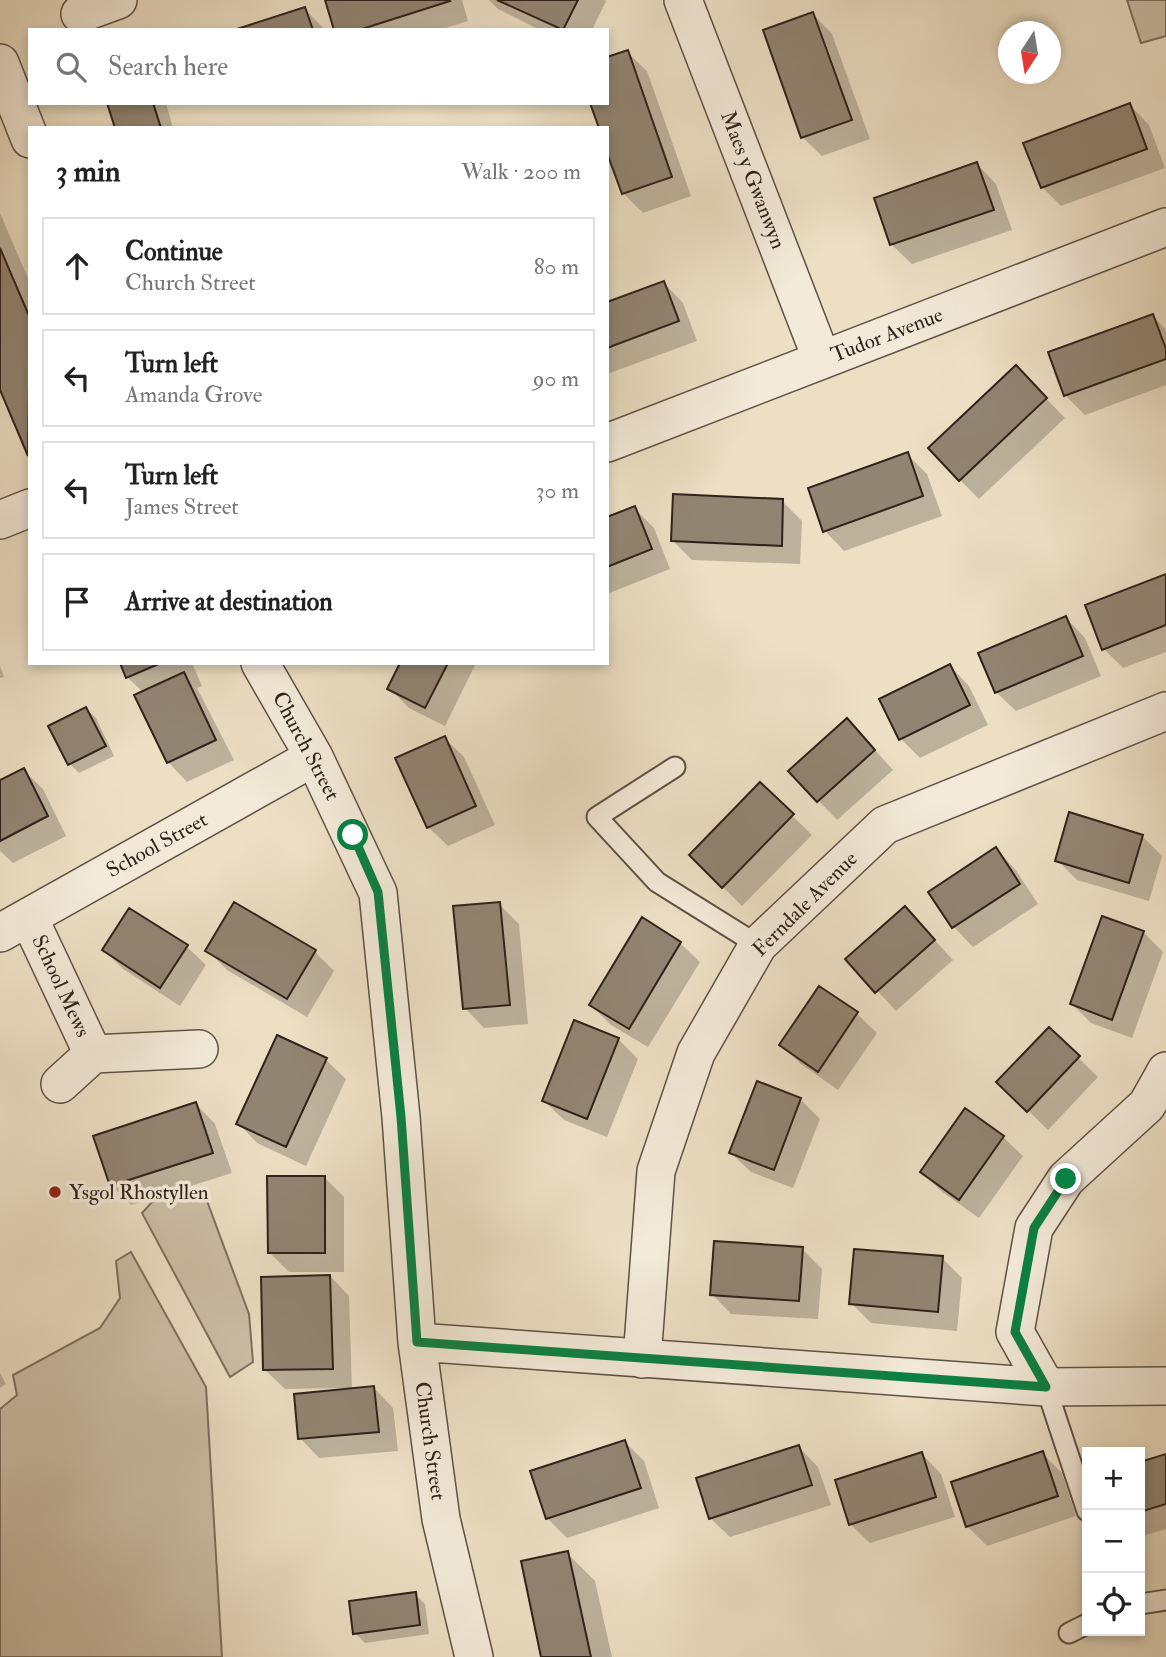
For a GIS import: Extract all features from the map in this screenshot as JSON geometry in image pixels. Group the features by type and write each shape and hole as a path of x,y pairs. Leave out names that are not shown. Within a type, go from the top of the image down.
{"street":[{"path":"80,14 118,0"},
{"name":"Maes y Gwanwyn","path":"684,0 822,360"},
{"path":"0,63 28,134"},
{"name":"Tudor Avenue","path":"609,442 1166,227"},
{"path":"0,520 28,509"},
{"name":"Church Street","path":"261,665 314,757 378,892 401,1117 417,1342 441,1519 474,1657"},
{"name":"Ferndale Avenue","path":"642,1359 656,1171 696,1053 758,945 885,825 1166,711"},
{"name":"School Street","path":"14,925 314,757"},
{"name":"School Mews","path":"14,925 93,1054"},
{"name":"School Mews","path":"60,1084 93,1054 199,1049"},
{"path":"1046,1387 1015,1332 1034,1228 1066,1179 1147,1105 1166,1070"},
{"path":"417,1342 1046,1387 1166,1386"}],"lane":[{"path":"675,767 597,817 657,881 758,945"},
{"path":"1046,1387 1087,1510"},
{"path":"1145,1603 1166,1600"},
{"path":"1069,1633 1082,1626"}],"shaded area":[{"path":"1127,0 1166,0 1166,36 1141,43"},
{"path":"167,1186 207,1201 249,1314 253,1362 230,1377 142,1213"},
{"name":"Ysgol Rhostyllen","path":"131,1252 206,1387 222,1657 0,1657 0,1409 17,1395 13,1375 100,1328 120,1298 116,1261"}],"building":[{"path":"325,0 450,1 365,28 333,28"},
{"path":"497,0 578,0 564,28"},
{"path":"305,7 312,28 240,28"},
{"path":"813,12 852,120 801,138 763,30"},
{"path":"628,50 672,177 622,194 609,158 609,126 598,126 591,105 609,105 609,56"},
{"path":"1130,103 1147,149 1041,188 1023,143"},
{"path":"108,105 154,105 160,126 114,126"},
{"path":"977,162 994,210 890,245 874,198"},
{"path":"0,248 28,313 28,456 0,390"},
{"path":"664,281 679,321 609,347 609,301"},
{"path":"1153,314 1166,349 1166,359 1064,396 1048,352"},
{"path":"1016,365 1047,398 959,481 928,448"},
{"path":"908,452 923,496 823,532 808,488"},
{"path":"673,494 783,499 782,546 671,541"},
{"path":"635,506 652,549 609,566 609,516"},
{"path":"1166,574 1166,625 1102,650 1085,605"},
{"path":"1066,616 1083,656 995,693 978,653"},
{"path":"950,664 970,705 899,740 879,699"},
{"path":"121,665 156,665 126,678"},
{"path":"399,665 447,665 425,708 387,689"},
{"path":"184,672 216,740 167,763 134,695"},
{"path":"86,707 106,746 68,765 48,726"},
{"path":"847,718 875,750 817,802 788,771"},
{"path":"445,736 476,806 427,828 395,758"},
{"path":"24,768 48,816 0,841 0,780"},
{"path":"760,782 794,814 722,888 689,855"},
{"path":"1069,812 1143,835 1129,883 1055,861"},
{"path":"996,847 1020,884 952,928 928,892"},
{"path":"234,902 316,950 287,999 205,951"},
{"path":"500,902 510,1005 463,1009 453,906"},
{"path":"905,906 935,940 875,993 845,959"},
{"path":"129,908 188,945 160,988 102,950"},
{"path":"1102,916 1144,931 1112,1020 1070,1004"},
{"path":"642,917 681,942 629,1029 589,1005"},
{"path":"819,986 858,1012 818,1072 779,1045"},
{"path":"574,1020 619,1038 587,1119 542,1101"},
{"path":"1049,1027 1080,1056 1027,1112 996,1082"},
{"path":"277,1035 327,1058 286,1147 236,1124"},
{"path":"757,1081 801,1098 774,1170 729,1153"},
{"path":"196,1102 213,1153 110,1186 93,1136"},
{"path":"965,1108 1004,1136 959,1200 920,1172"},
{"path":"267,1176 325,1176 325,1253 268,1253"},
{"path":"714,1241 803,1247 799,1301 710,1295"},
{"path":"854,1249 943,1256 938,1312 849,1304"},
{"path":"330,1275 333,1369 263,1370 261,1277"},
{"path":"374,1386 379,1432 298,1439 294,1394"},
{"path":"625,1440 641,1488 546,1519 530,1471"},
{"path":"799,1445 812,1485 709,1519 696,1478"},
{"path":"1043,1451 1058,1496 966,1527 951,1482"},
{"path":"922,1452 936,1497 849,1525 835,1480"},
{"path":"1166,1454 1166,1504 1145,1510 1145,1510 1145,1460"},
{"path":"568,1551 591,1657 541,1657 521,1561"},
{"path":"416,1592 420,1625 353,1634 349,1601"}],"place":[{"name":"Ysgol Rhostyllen","path":"55,1192"}],"route":[{"path":"353,835 378,892 401,1117 417,1342 1046,1387 1015,1332 1034,1228 1066,1179"}]}
